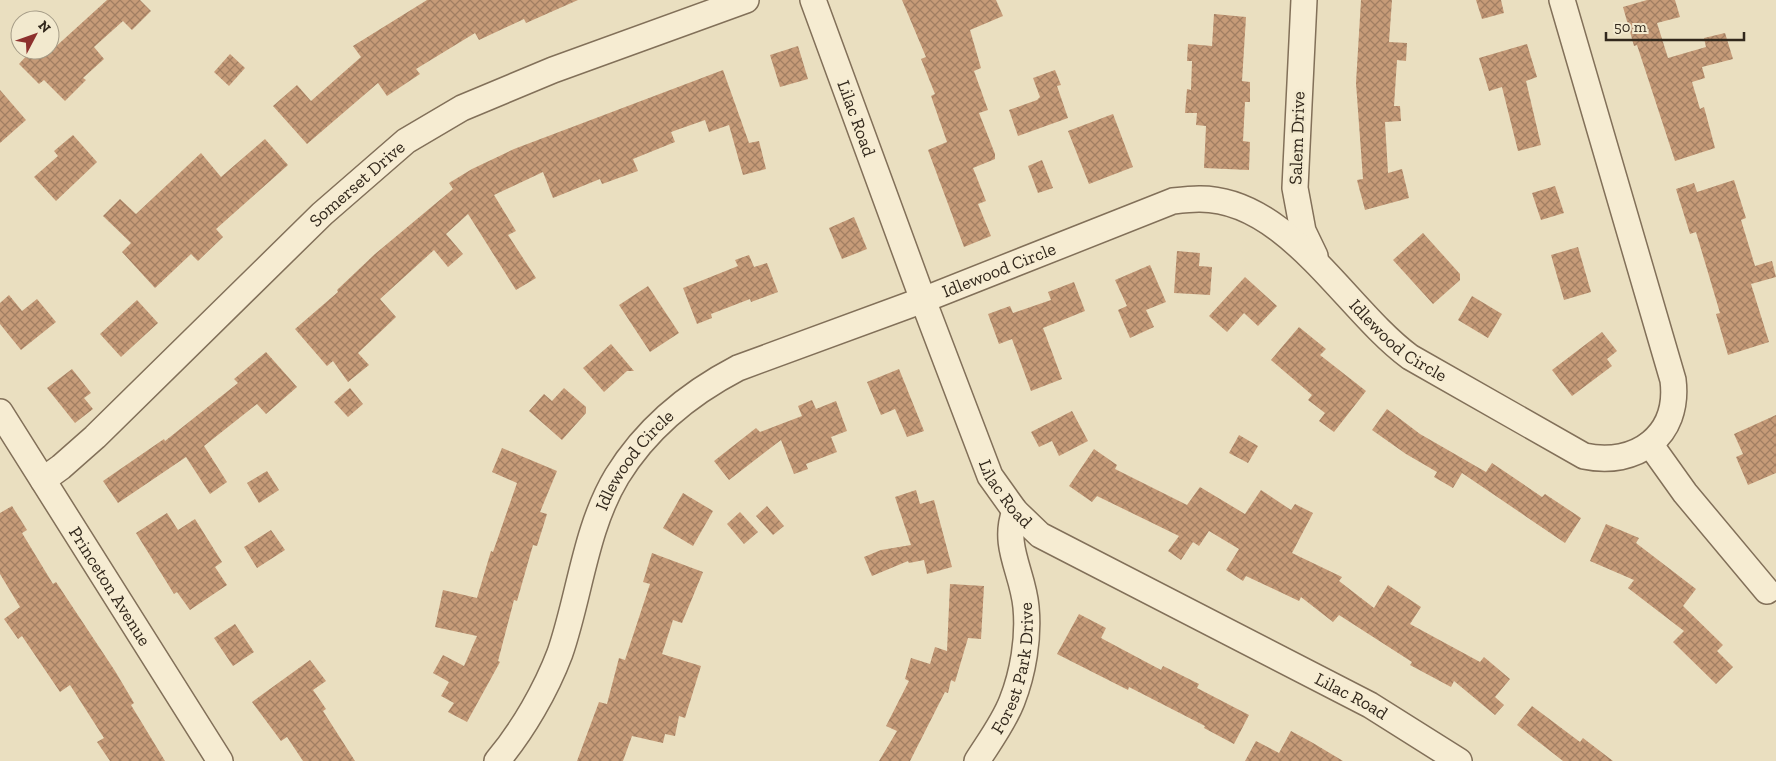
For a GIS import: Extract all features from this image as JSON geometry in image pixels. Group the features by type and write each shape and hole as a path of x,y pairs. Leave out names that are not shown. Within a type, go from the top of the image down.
{"street":[{"name":"Somerset Drive","path":"43,480 95,437 322,214 406,141 462,108 553,70 746,0"},
{"name":"Lilac Road","path":"813,0 990,476 1015,511 1040,535 1370,705 1459,761"},
{"name":"Salem Drive","path":"1304,0 1295,188 1303,231 1323,271"},
{"name":"Idlewood Circle","path":"497,761 539,698 560,653 595,528 609,493 629,460 652,432 677,408 711,382 738,368 923,300 1173,201 1200,199 1227,203 1250,211 1279,229 1306,251 1373,326 1410,357 1584,456 1602,460 1621,458 1639,452 1660,434 1669,417 1674,390 1673,380 1562,0"},
{"name":"Princeton Avenue","path":"0,412 220,761"},
{"path":"1650,444 1685,493 1766,591"},
{"name":"Forest Park Drive","path":"977,761 1011,702 1021,670 1026,636 1026,608 1022,579 1011,552 1009,526 1015,511"}],"building":[{"path":"107,0 140,0 151,11 132,30 123,21 94,47 104,59 83,78 86,80 65,101 44,80 39,84 19,64 23,60 60,60 60,43"},
{"path":"427,0 578,0 526,23 524,19 479,40 475,33 416,69 420,74 387,96 378,83 307,144 273,106 297,85 311,101 361,57 353,46"},
{"path":"902,0 996,0 1003,16 970,30 981,68 974,71 988,110 979,113 995,154 995,159 973,168 986,201 978,204 991,236 964,247 928,150 947,142 931,96 935,94 921,59 926,57"},
{"path":"1361,0 1392,0 1389,42 1407,43 1406,61 1397,60 1394,106 1400,106 1401,121 1385,122 1388,173 1402,169 1409,198 1365,210 1357,180 1363,179 1356,83"},
{"path":"1476,0 1501,0 1504,13 1482,19"},
{"path":"1647,0 1675,0 1680,17 1657,23 1668,58 1706,47 1704,38 1725,33 1733,59 1702,67 1705,78 1692,82 1700,109 1704,107 1715,148 1675,161 1637,45 1634,46 1623,7"},
{"path":"1214,14 1246,17 1242,81 1250,82 1250,102 1245,102 1243,141 1250,142 1249,170 1204,168 1206,126 1196,125 1197,113 1185,113 1187,89 1191,90 1192,61 1187,61 1188,44 1212,46"},
{"path":"1527,44 1537,77 1526,81 1541,145 1518,151 1502,87 1489,91 1479,58"},
{"path":"798,46 808,79 780,87 770,55"},
{"path":"230,54 245,68 229,86 214,72"},
{"path":"723,70 749,143 759,141 766,169 743,175 729,125 709,132 705,120 671,132 675,142 633,159 638,171 602,184 600,179 553,198 543,172 494,195 516,231 508,235 536,278 516,290 468,214 446,234 463,254 448,267 434,250 380,299 396,317 358,353 369,365 348,382 333,361 327,366 295,329 338,292 337,290 375,254 453,189 449,183 472,169 514,149"},
{"path":"1055,70 1061,85 1057,86 1068,118 1018,136 1009,110 1037,100 1040,97 1033,78"},
{"path":"0,90 26,120 0,143"},
{"path":"1113,114 1133,167 1089,184 1068,131"},
{"path":"73,135 97,162 56,201 34,177 58,156 54,151"},
{"path":"265,139 288,165 216,229 223,237 198,261 191,254 155,288 122,252 131,243 103,216 120,199 136,214 201,153 221,177"},
{"path":"1042,160 1053,188 1038,193 1028,166"},
{"path":"1734,180 1746,218 1741,220 1755,266 1772,261 1776,277 1751,284 1769,342 1728,355 1716,314 1720,313 1696,232 1690,234 1676,189 1694,183 1697,192"},
{"path":"1555,186 1564,213 1541,220 1532,193"},
{"path":"854,217 867,249 842,259 829,228"},
{"path":"1423,233 1460,274 1460,280 1433,304 1393,260"},
{"path":"1578,247 1591,292 1564,300 1551,255"},
{"path":"1177,251 1200,253 1199,266 1212,267 1210,295 1174,293"},
{"path":"749,255 754,267 767,263 778,292 751,302 750,299 711,314 712,318 697,324 683,288 738,266 735,260"},
{"path":"1150,265 1166,302 1146,310 1154,327 1130,338 1118,310 1127,306 1115,280"},
{"path":"1245,277 1277,306 1258,326 1244,313 1227,332 1209,316"},
{"path":"1074,282 1085,311 1043,328 1062,379 1031,391 1012,339 999,344 988,314 1010,306 1013,313 1051,300 1048,292"},
{"path":"648,286 679,333 650,352 619,305"},
{"path":"9,295 22,311 37,299 56,322 21,350 0,324 0,303"},
{"path":"1472,296 1502,314 1488,338 1458,320"},
{"path":"137,300 158,323 121,357 100,334"},
{"path":"1299,327 1326,349 1320,355 1366,391 1334,432 1319,421 1325,413 1308,400 1312,395 1271,360"},
{"path":"1602,332 1617,351 1607,359 1612,366 1572,396 1552,370"},
{"path":"611,344 634,371 627,371 604,392 583,368"},
{"path":"266,352 297,387 266,414 257,404 204,446 227,482 210,494 186,457 118,503 103,481 164,439 165,441 238,383 234,379"},
{"path":"72,369 91,393 84,398 93,409 75,423 47,388"},
{"path":"899,369 924,431 907,437 895,409 881,415 867,382"},
{"path":"350,388 363,404 348,417 334,402"},
{"path":"564,388 586,407 586,413 562,440 529,411 544,394 552,401"},
{"path":"812,400 816,409 836,401 847,431 831,437 837,452 806,464 808,469 794,474 781,440 729,480 714,461 756,428 760,432 802,416 798,406"},
{"path":"1387,409 1420,434 1486,472 1492,463 1542,497 1545,494 1581,518 1565,543 1462,473 1453,488 1434,477 1437,472 1406,454 1372,430"},
{"path":"1072,411 1088,441 1059,456 1052,441 1039,447 1031,432"},
{"path":"1776,415 1776,473 1748,485 1736,457 1743,454 1734,434"},
{"path":"1239,435 1258,446 1248,463 1229,453"},
{"path":"502,448 557,471 540,512 547,514 537,546 533,545 517,601 514,600 498,661 500,662 467,722 448,712 454,703 441,696 449,682 433,673 443,655 464,666 477,636 435,627 443,590 477,598 491,551 493,552 517,483 492,472"},
{"path":"1094,449 1117,465 1115,469 1187,505 1200,487 1245,514 1261,490 1291,510 1295,504 1313,513 1292,553 1342,577 1339,581 1374,608 1388,585 1421,607 1410,624 1480,662 1484,657 1510,679 1495,697 1504,705 1495,715 1454,681 1451,687 1410,665 1412,662 1339,615 1333,622 1301,597 1299,601 1246,576 1243,581 1226,570 1239,549 1209,531 1199,546 1193,542 1181,560 1168,551 1179,536 1097,496 1092,502 1069,486"},
{"path":"267,471 279,490 259,503 247,483"},
{"path":"916,490 920,504 934,500 952,567 927,574 924,560 909,563 908,561 872,576 864,557 881,550 911,545 895,497"},
{"path":"683,493 713,511 693,546 663,528"},
{"path":"12,506 27,530 22,533 53,584 56,582 115,671 134,703 131,705 165,761 110,761 97,742 104,738 70,685 60,692 22,636 18,639 4,619 20,607 0,574 0,513"},
{"path":"767,506 784,526 773,535 756,516"},
{"path":"740,512 758,532 744,544 727,524"},
{"path":"167,513 178,530 195,519 222,562 215,567 227,585 190,610 177,592 174,594 136,533"},
{"path":"1606,524 1639,538 1636,543 1696,589 1683,606 1723,645 1717,651 1733,667 1716,684 1673,642 1684,631 1628,588 1634,580 1590,561"},
{"path":"271,530 285,550 257,568 244,547"},
{"path":"652,553 703,572 682,623 673,620 662,654 701,666 685,718 679,716 675,736 665,734 663,743 632,736 623,761 577,761 599,702 607,704 619,658 625,660 650,584 643,582"},
{"path":"950,584 984,586 981,639 968,638 955,682 951,680 948,693 945,692 910,761 879,761 897,731 886,726 909,681 905,679 911,658 930,664 935,647 947,651"},
{"path":"1079,614 1106,628 1101,638 1161,670 1163,666 1199,684 1197,688 1249,715 1234,744 1204,728 1205,726 1129,687 1128,690 1057,654"},
{"path":"235,624 254,652 233,666 214,638"},
{"path":"310,660 326,681 313,690 326,709 323,711 355,761 303,761 287,737 281,741 252,702"},
{"path":"1532,706 1580,742 1583,738 1613,761 1563,761 1517,725"},
{"path":"1291,731 1343,761 1245,761 1256,741 1279,753"}]}
